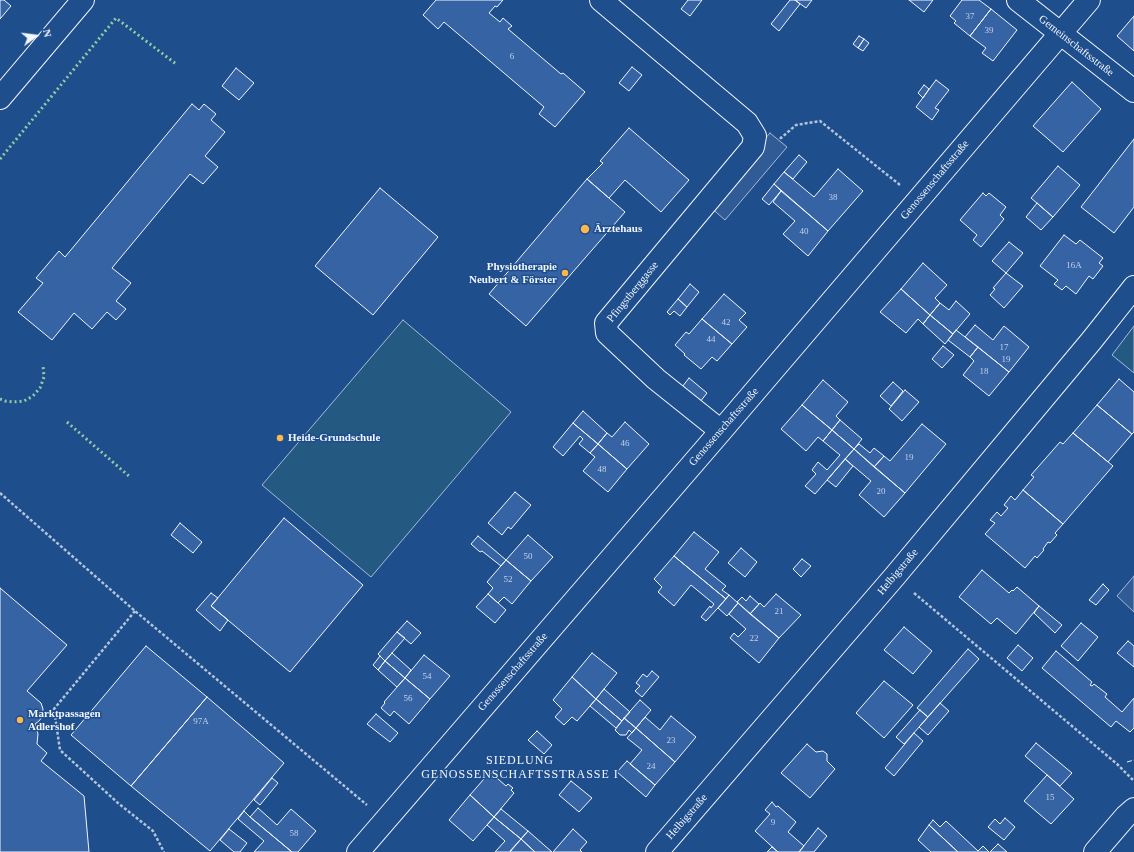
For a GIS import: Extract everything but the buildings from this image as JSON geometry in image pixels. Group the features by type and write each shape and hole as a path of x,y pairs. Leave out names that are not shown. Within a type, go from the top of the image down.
{"street":[{"path":"0,98 83,0"},
{"path":"601,0 747,123 756,136"},
{"name":"Gemeinschaftsstraße","path":"1018,0 1134,91"},
{"name":"Genossenschaftsstraße","path":"358,852 721,431 1089,0"},
{"name":"Pfingstberggasse","path":"721,431 656,379 607,333 606,323 753,147 756,136"},
{"name":"Helbigstraße","path":"657,852 910,558 1092,340 1134,287"},
{"path":"1095,852 1126,816 1134,809"}],"path":[{"path":"756,136 782,138 796,125 820,121 906,190"},
{"path":"0,493 135,611 373,810"},
{"path":"911,591 1117,764 1134,781"},
{"path":"135,611 54,709 60,750 118,803 153,830 164,852"}],"shaded area":[{"path":"770,133 787,147 725,220 708,205"},
{"path":"403,320 511,412 371,577 262,485"},
{"path":"1134,326 1134,373 1112,355"},
{"path":"1134,576 1134,612 1117,596"}],"hedge":[{"path":"0,159 116,18 176,64"},
{"path":"0,399 13,402 24,401 33,396 40,388 44,377 43,365"},
{"path":"67,422 130,477"}],"fence":[{"path":"1127,762 1134,760"}],"place":[{"name":"Ärztehaus","path":"585,229"},
{"name":"Physiotherapie Neubert & Förster","path":"565,273"},
{"name":"Heide-Grundschule","path":"280,438"},
{"name":"Marktpassagen Adlershof","path":"20,720"}],"district":[{"name":"SIEDLUNG GENOSSENSCHAFTSSTRASSE I","path":"520,768"}]}
